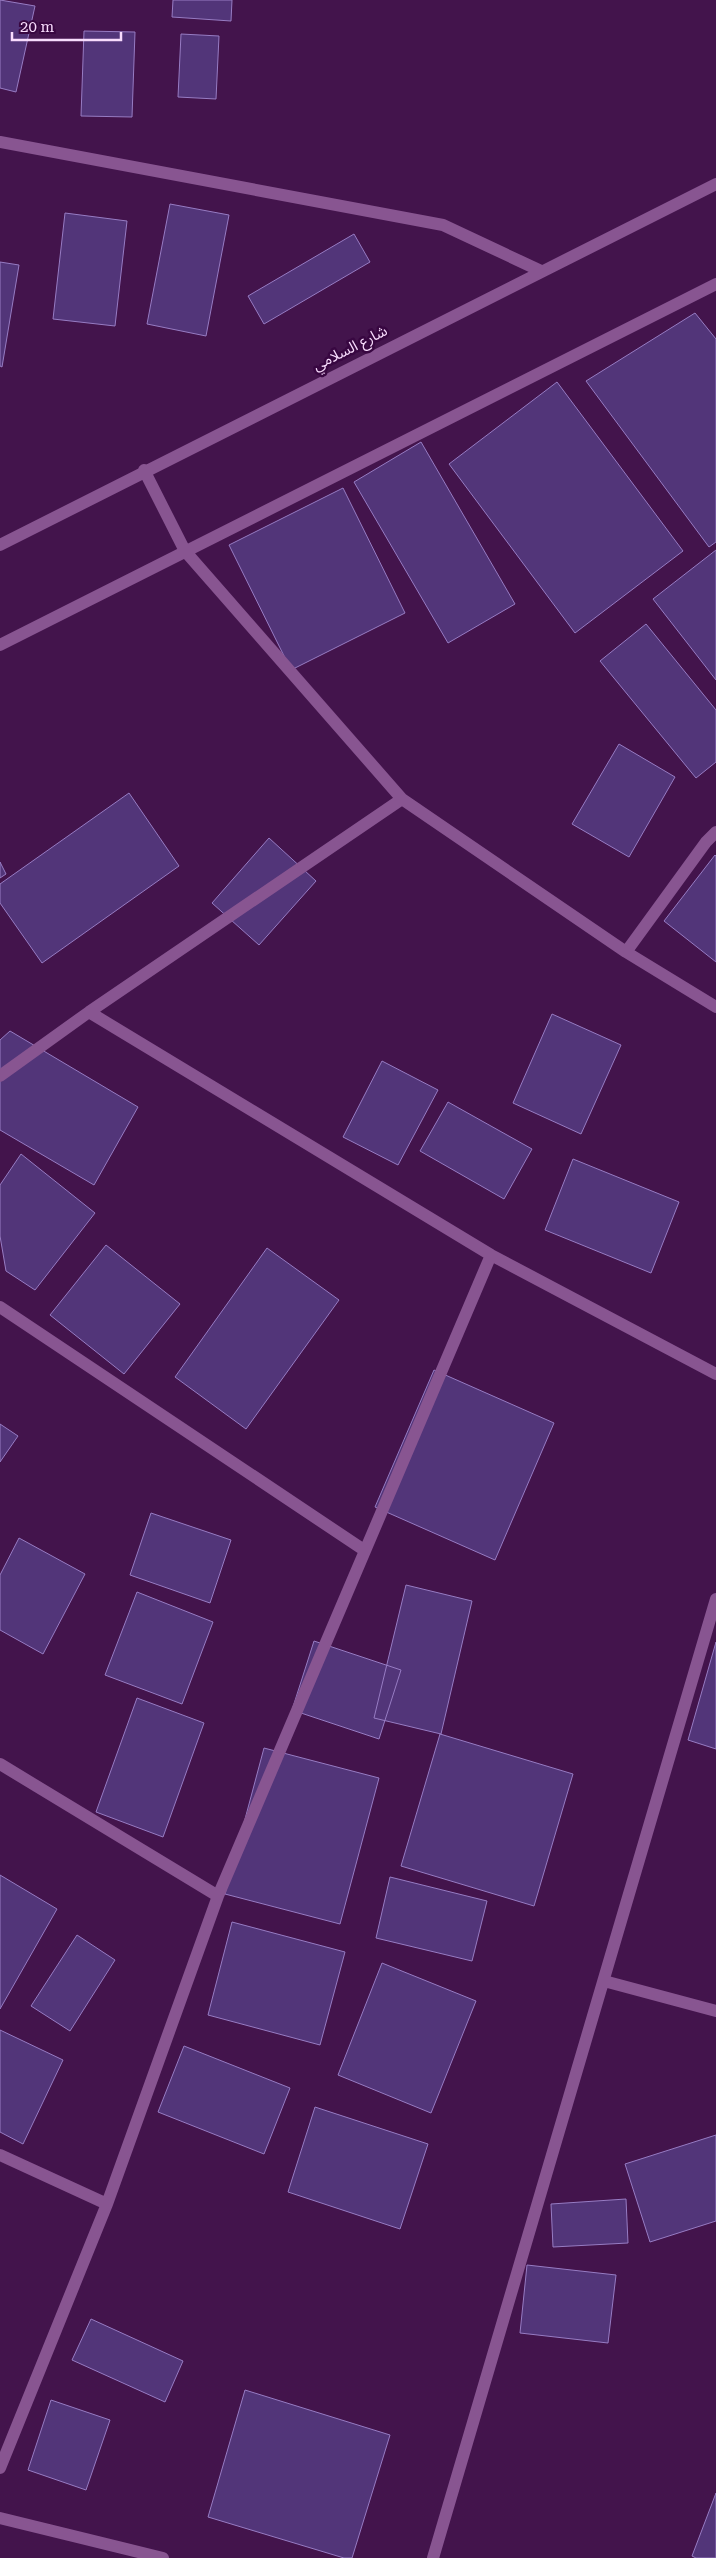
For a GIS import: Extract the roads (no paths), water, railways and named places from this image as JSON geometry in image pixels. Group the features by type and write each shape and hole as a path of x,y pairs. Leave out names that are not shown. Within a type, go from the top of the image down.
{"street":[{"path":"0,142 442,225 541,271"},
{"name":"شارع السلامي","path":"0,545 144,470 716,184"},
{"path":"0,645 716,284"},
{"path":"144,470 185,551 402,799 626,952 716,1007"},
{"path":"0,1076 89,1012 402,799"},
{"path":"626,952 706,842 716,832"},
{"path":"89,1012 491,1255 716,1374"},
{"path":"0,2468 107,2204 218,1896 491,1255"},
{"path":"0,1306 364,1550"},
{"path":"433,2558 715,1603"},
{"path":"0,1764 218,1896"},
{"path":"604,1981 716,2011"},
{"path":"0,2156 107,2204"},
{"path":"0,2518 163,2558"}]}
